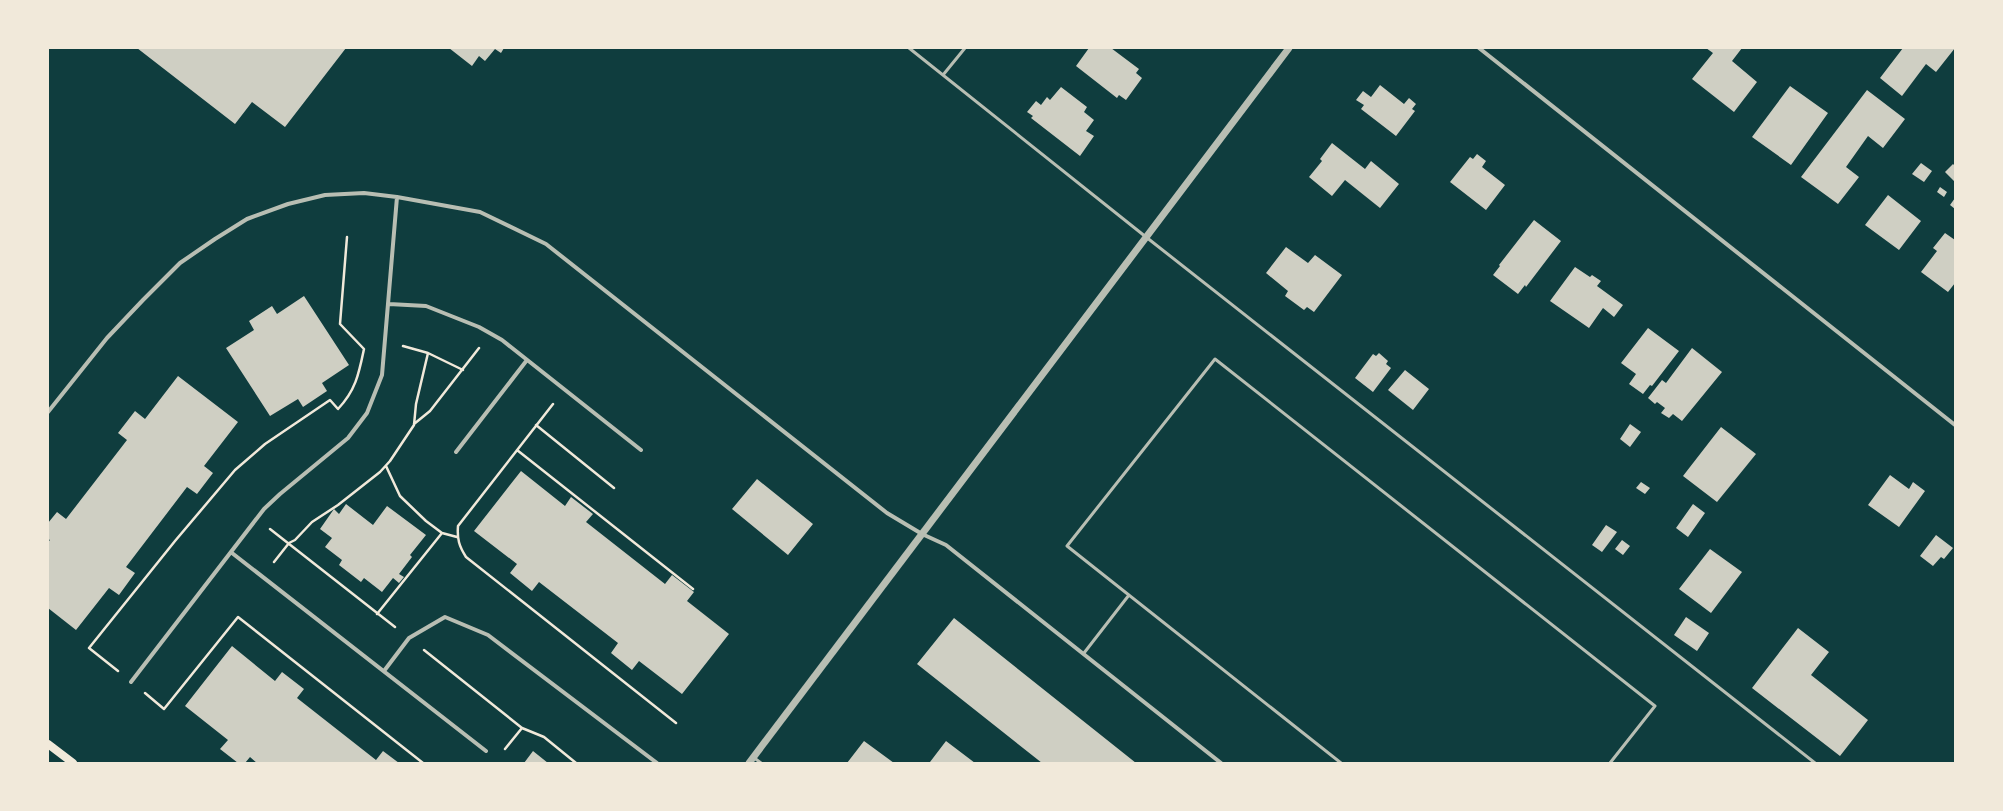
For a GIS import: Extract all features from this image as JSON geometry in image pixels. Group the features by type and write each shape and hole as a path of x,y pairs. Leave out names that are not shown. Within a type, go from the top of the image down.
{"main road":[{"path":"48,744 73,763"}],"street":[{"path":"748,763 1289,48"},
{"path":"1479,48 1955,424"},
{"path":"48,412 107,338 180,263 247,219 288,204 325,195 364,193 397,197 480,212 546,244 887,513 922,534 946,545 1221,763"},
{"path":"131,682 232,553 264,509 274,499 344,442 368,413 382,375 397,197"},
{"path":"389,304 426,306 480,326 527,360 641,450"},
{"path":"456,452 527,360"},
{"path":"232,553 486,751"},
{"path":"384,671 409,638 445,617 488,635 657,763"}],"lane":[{"path":"909,48 1146,237 1815,763"},
{"path":"943,76 965,48"},
{"path":"1341,763 1067,546 1215,359 1654,706 1610,763"},
{"path":"1084,653 1129,596"},
{"path":"753,757 761,763"}],"path":[{"path":"263,577 289,543 295,540 312,522 338,505 386,466 414,424 430,411 490,333"},
{"path":"385,342 428,353 463,370"},
{"path":"414,424 416,404 428,353"},
{"path":"564,389 458,526 457,537 460,547 466,557 676,723"},
{"path":"536,425 614,488"},
{"path":"517,450 693,589"},
{"path":"386,466 400,496 426,521 442,533 457,537"},
{"path":"377,614 442,533"},
{"path":"522,728 544,737 576,763"}],"building":[{"path":"137,48 346,48 285,127 252,102 235,124"},
{"path":"449,48 504,48 501,53 495,49 485,61 479,56 472,66"},
{"path":"1089,48 1111,48 1139,69 1136,73 1142,78 1126,100 1119,95 1117,98 1076,66"},
{"path":"1706,48 1742,48 1732,61 1757,82 1734,112 1692,79 1713,53"},
{"path":"1903,48 1955,48 1936,72 1926,64 1902,96 1880,78"},
{"path":"1380,85 1404,104 1409,98 1416,104 1412,109 1415,111 1396,136 1361,109 1364,105 1356,100 1363,91 1371,97"},
{"path":"1790,86 1828,113 1791,165 1752,137"},
{"path":"1061,87 1087,107 1084,112 1094,120 1086,131 1094,136 1080,156 1031,118 1033,116 1027,112 1036,101 1041,105 1047,97 1050,100"},
{"path":"1867,90 1905,119 1883,148 1868,136 1846,167 1859,177 1838,204 1801,177"},
{"path":"1332,143 1365,169 1371,161 1399,184 1380,208 1345,180 1332,196 1309,177 1322,161 1320,159"},
{"path":"1477,154 1486,161 1482,167 1505,185 1486,210 1450,182 1470,157 1473,159"},
{"path":"1921,163 1932,171 1924,182 1912,174"},
{"path":"1953,164 1955,166 1954,181 1945,172"},
{"path":"1940,187 1947,192 1944,197 1937,192"},
{"path":"1888,195 1921,221 1899,250 1865,225"},
{"path":"1955,198 1955,209 1950,205"},
{"path":"1534,220 1561,241 1526,287 1525,285 1518,294 1493,275"},
{"path":"1945,233 1955,240 1955,283 1948,292 1921,272 1937,251 1933,248"},
{"path":"1286,247 1308,263 1315,255 1342,275 1314,312 1307,307 1304,310 1285,296 1288,291 1266,273"},
{"path":"1575,267 1590,277 1592,275 1601,281 1597,286 1623,305 1614,317 1603,308 1589,328 1550,301"},
{"path":"304,296 349,365 322,383 327,391 303,407 298,399 270,416 226,348 254,330 249,321 272,306 277,314"},
{"path":"1648,328 1679,351 1652,386 1650,385 1643,394 1629,384 1636,374 1621,363"},
{"path":"1692,348 1722,372 1682,421 1673,414 1669,418 1661,413 1665,408 1657,402 1655,404 1648,398 1662,380 1666,383"},
{"path":"1379,353 1388,361 1386,364 1391,368 1373,392 1355,378 1373,354 1376,356"},
{"path":"1405,370 1429,389 1413,410 1388,390"},
{"path":"178,376 238,422 204,466 213,473 197,494 187,487 126,567 135,573 119,595 109,588 76,630 48,608 48,542 50,540 48,539 48,523 57,512 66,519 127,440 118,433 135,411 145,419"},
{"path":"1630,424 1641,432 1630,447 1620,439"},
{"path":"1721,427 1756,454 1717,502 1683,476"},
{"path":"521,471 565,506 571,497 593,514 586,522 665,584 672,575 694,592 687,601 729,634 682,694 639,661 632,670 611,653 618,643 539,582 532,591 510,573 517,564 474,531"},
{"path":"1890,475 1909,489 1913,482 1925,491 1899,527 1868,505"},
{"path":"757,479 813,524 788,555 732,509"},
{"path":"1641,482 1650,488 1645,494 1636,488"},
{"path":"346,504 373,525 387,506 426,535 410,555 412,557 399,574 404,577 399,583 393,578 382,592 364,578 361,582 339,565 342,560 325,547 332,538 320,529 334,509 339,514"},
{"path":"1693,504 1705,513 1688,537 1676,528"},
{"path":"1606,525 1617,532 1602,552 1592,545"},
{"path":"1936,535 1953,548 1944,559 1941,557 1933,566 1920,556"},
{"path":"1622,540 1630,546 1623,555 1615,549"},
{"path":"1710,549 1742,572 1711,613 1679,589"},
{"path":"1686,617 1709,633 1697,651 1674,635"},
{"path":"954,618 1136,763 1042,763 917,664"},
{"path":"1798,628 1829,652 1811,675 1868,720 1840,756 1752,688"},
{"path":"232,646 275,681 282,672 304,689 297,698 376,760 383,751 399,763 257,763 250,757 245,763 238,763 220,749 228,740 185,706"},
{"path":"864,741 894,763 847,763"},
{"path":"946,741 975,763 930,762"},
{"path":"533,751 548,763 524,763"}]}
